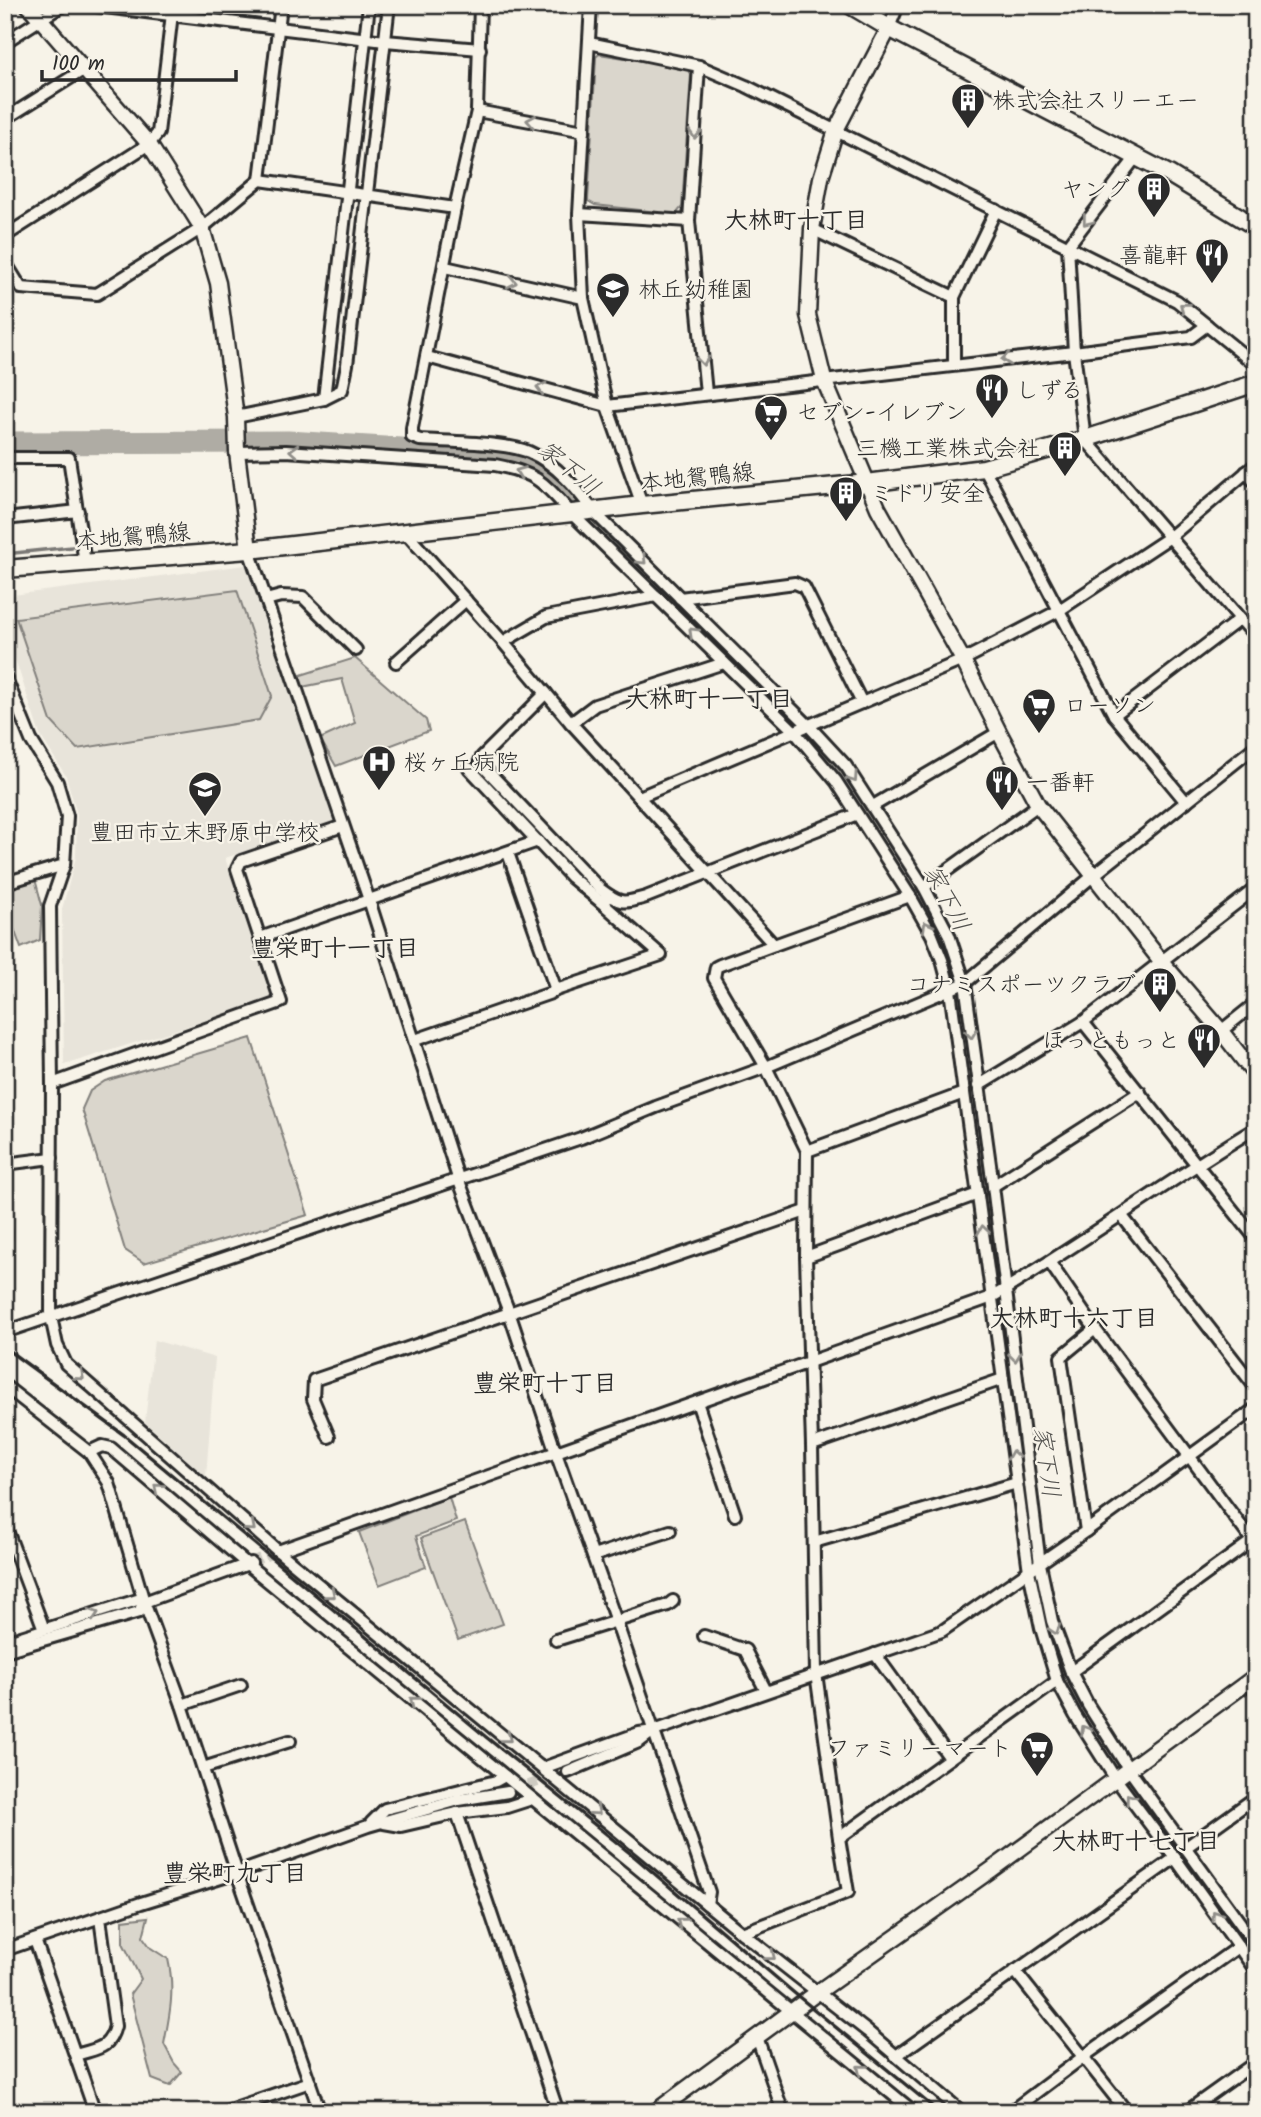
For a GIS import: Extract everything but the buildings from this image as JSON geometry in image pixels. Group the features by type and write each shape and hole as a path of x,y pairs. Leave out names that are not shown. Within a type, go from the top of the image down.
{"main road":[{"path":"850,5 1168,174 1256,227"},
{"name":"本地鴛鴨線","path":"5,569 249,550 984,468 1085,439 1256,383"}],"street":[{"path":"28,5 149,144 202,228 218,283 236,417 237,452 249,550 369,900 459,1181 509,1312 555,1453 617,1621 709,1892 707,1904"},
{"path":"5,42 63,5"},
{"path":"88,5 172,10 278,29 480,49"},
{"path":"5,261 20,288 97,294 202,228 260,180 281,5"},
{"path":"324,399 369,5"},
{"path":"236,417 324,399 341,390 389,5"},
{"path":"480,5 477,111 455,208 412,437 420,440 512,447 530,453 553,467 579,492 594,512 846,766 924,887 949,935 965,983 1040,1564 1052,1621 1070,1672 1128,1768 1253,1937"},
{"path":"591,5 579,214 583,298 607,406 642,505"},
{"path":"898,5 889,28 836,130 821,178 812,229 808,315 824,380 878,508 963,660 1038,805 1256,1076"},
{"path":"5,236 149,144 158,133 172,10"},
{"path":"589,43 699,66 746,86 1178,301 1256,365"},
{"path":"699,66 689,221 706,393"},
{"path":"5,119 83,70"},
{"path":"477,111 584,131"},
{"path":"1136,157 1068,246 1074,352 1085,439 1256,637"},
{"path":"260,180 455,208"},
{"path":"954,365 954,298 996,210"},
{"path":"579,214 689,221"},
{"path":"812,229 954,298"},
{"path":"445,267 583,298"},
{"path":"428,358 607,406 1191,337 1206,325"},
{"path":"237,452 286,450 495,465 522,470 544,484 794,731 836,781 932,935 950,990 1029,1571 1041,1628 1057,1681 1115,1778 1256,1971"},
{"path":"5,458 69,458 85,563"},
{"path":"639,797 963,660 1058,611 1170,537 1256,464"},
{"path":"984,468 1114,715 1186,802"},
{"path":"1246,472 1256,484"},
{"path":"5,519 78,511"},
{"path":"406,533 571,723 774,945"},
{"path":"680,598 794,583 804,587 862,703"},
{"path":"266,600 281,596 303,597 356,650"},
{"path":"503,642 546,617 656,596"},
{"path":"396,663 466,600"},
{"path":"1114,715 1240,619"},
{"path":"571,723 595,705 724,663"},
{"path":"5,676 31,740 57,782 67,816 64,865 50,906 51,1317 57,1345 66,1364 278,1550 962,2112"},
{"path":"415,1040 661,956 605,899 480,761 546,692"},
{"path":"873,806 999,732"},
{"path":"5,1332 581,1139 656,1107 766,1067 965,983 1094,875 1256,746"},
{"path":"469,768 571,877 605,899 617,902 626,903 646,897 858,814"},
{"path":"924,887 1038,805"},
{"path":"52,1084 281,1002 237,869 241,860 343,826"},
{"path":"260,939 538,841"},
{"path":"508,853 556,990"},
{"path":"5,883 64,865"},
{"path":"978,1086 1083,1022 1256,888"},
{"path":"742,1933 848,1892 816,1674 806,1256 807,1151 766,1067 714,974 716,967 720,965 910,896"},
{"path":"1221,1031 1256,1003"},
{"path":"1083,1022 1256,1239"},
{"path":"993,1185 1140,1092"},
{"path":"807,1151 964,1093"},
{"path":"278,1550 992,1297 1050,1263 1196,1164 1256,1128"},
{"path":"5,1164 52,1158"},
{"path":"806,1256 978,1194"},
{"path":"329,1437 313,1399 314,1380 806,1211"},
{"path":"1122,1216 1256,1388"},
{"path":"1050,1263 1095,1329 1254,1541 1070,1672"},
{"path":"1086,1531 1061,1357 1095,1329"},
{"path":"812,1445 1003,1380"},
{"path":"5,1386 89,1452 108,1483 144,1602 182,1705 320,2112"},
{"path":"697,1402 735,1515"},
{"path":"543,1768 942,1631 1040,1564 1256,1408"},
{"path":"89,1452 102,1446 111,1448 532,1799 914,2112"},
{"path":"814,1542 1017,1483"},
{"path":"5,1525 41,1624"},
{"path":"593,1556 670,1531"},
{"path":"5,1642 137,1600 144,1602 249,1563"},
{"path":"556,1640 668,1605 673,1601"},
{"path":"5,1651 139,1612 144,1602"},
{"path":"704,1636 745,1650 766,1691"},
{"path":"875,1654 950,1758"},
{"path":"655,2112 1256,1676"},
{"path":"839,1838 1057,1681"},
{"path":"182,1705 241,1685"},
{"path":"568,1772 639,1742 654,1731"},
{"path":"203,1768 290,1741"},
{"path":"368,1825 385,1810 496,1781 505,1776"},
{"path":"5,1950 237,1873 368,1825 459,1800 508,1792"},
{"path":"1185,1848 1256,1797"},
{"path":"380,1822 401,1826 457,1813 507,1807 532,1799"},
{"path":"457,1813 558,2112"},
{"path":"896,2056 1175,1858"},
{"path":"76,2054 105,2046 112,2039 115,2026 100,1917"},
{"path":"35,1940 76,2054 91,2111"},
{"path":"1010,2112 1238,1947"},
{"path":"1015,1971 1127,2112"},
{"path":"757,2037 783,2112"},
{"path":"1186,2112 1256,2062"},
{"path":"223,2112 310,2082"}],"shaded area":[{"path":"599,54 688,68 691,74 682,207 676,214 595,205 588,201 596,57"},
{"name":"豊田市立末野原中学校","path":"246,565 334,822 225,858 274,999 64,1065 62,909 76,857 77,814 66,776 40,735 5,628 5,596"},
{"path":"237,590 272,696 259,720 77,749 51,721 16,618"},
{"path":"355,658 426,720 429,731 336,766 320,739 355,723 342,679 302,687 298,676"},
{"path":"35,879 42,905 40,940 21,948 5,904 5,889"},
{"path":"251,1038 308,1215 144,1263 125,1250 82,1109 90,1091 105,1081"},
{"path":"154,1340 215,1358 206,1477 145,1422"},
{"path":"449,1497 456,1521 416,1536 426,1567 379,1585 359,1532"},
{"path":"465,1522 503,1624 458,1640 421,1538"},
{"path":"148,1917 143,1937 151,1948 168,1959 170,1970 171,2002 164,2044 182,2072 170,2086 152,2079 130,1994 141,1979 123,1943 123,1920"}],"waterway":[{"name":"家下川","path":"5,443 288,442 513,456 530,464 550,480 814,741 856,793 940,934 950,960 959,1001 1039,1595 1058,1664 1066,1684 1106,1749 1256,1960"},
{"path":"5,554 72,547"}],"tunnel":[{"path":"251,1562 278,1551"},
{"path":"514,1790 568,1772"}],"railway":[{"path":"5,1348 124,1435 939,2112"}],"place":[{"name":"株式会社スリーエー","path":"968,130"},
{"name":"ヤング","path":"1154,219"},
{"name":"喜龍軒","path":"1212,285"},
{"name":"林丘幼稚園","path":"613,319"},
{"name":"しずる","path":"992,420"},
{"name":"セブン-イレブン","path":"771,442"},
{"name":"三機工業株式会社","path":"1065,478"},
{"name":"ミドリ安全","path":"846,523"},
{"name":"ローソン","path":"1039,735"},
{"name":"桜ヶ丘病院","path":"379,792"},
{"name":"一番軒","path":"1002,812"},
{"name":"豊田市立末野原中学校","path":"205,818"},
{"name":"コナミスポーツクラブ","path":"1160,1014"},
{"name":"ほっともっと","path":"1204,1070"},
{"name":"ファミリーマート","path":"1037,1778"}],"district":[{"name":"大林町十丁目","path":"796,220"},
{"name":"大林町十一丁目","path":"709,699"},
{"name":"豊栄町十一丁目","path":"335,948"},
{"name":"大林町十六丁目","path":"1074,1318"},
{"name":"豊栄町十丁目","path":"545,1383"},
{"name":"大林町十七丁目","path":"1136,1841"},
{"name":"豊栄町九丁目","path":"235,1873"}]}
